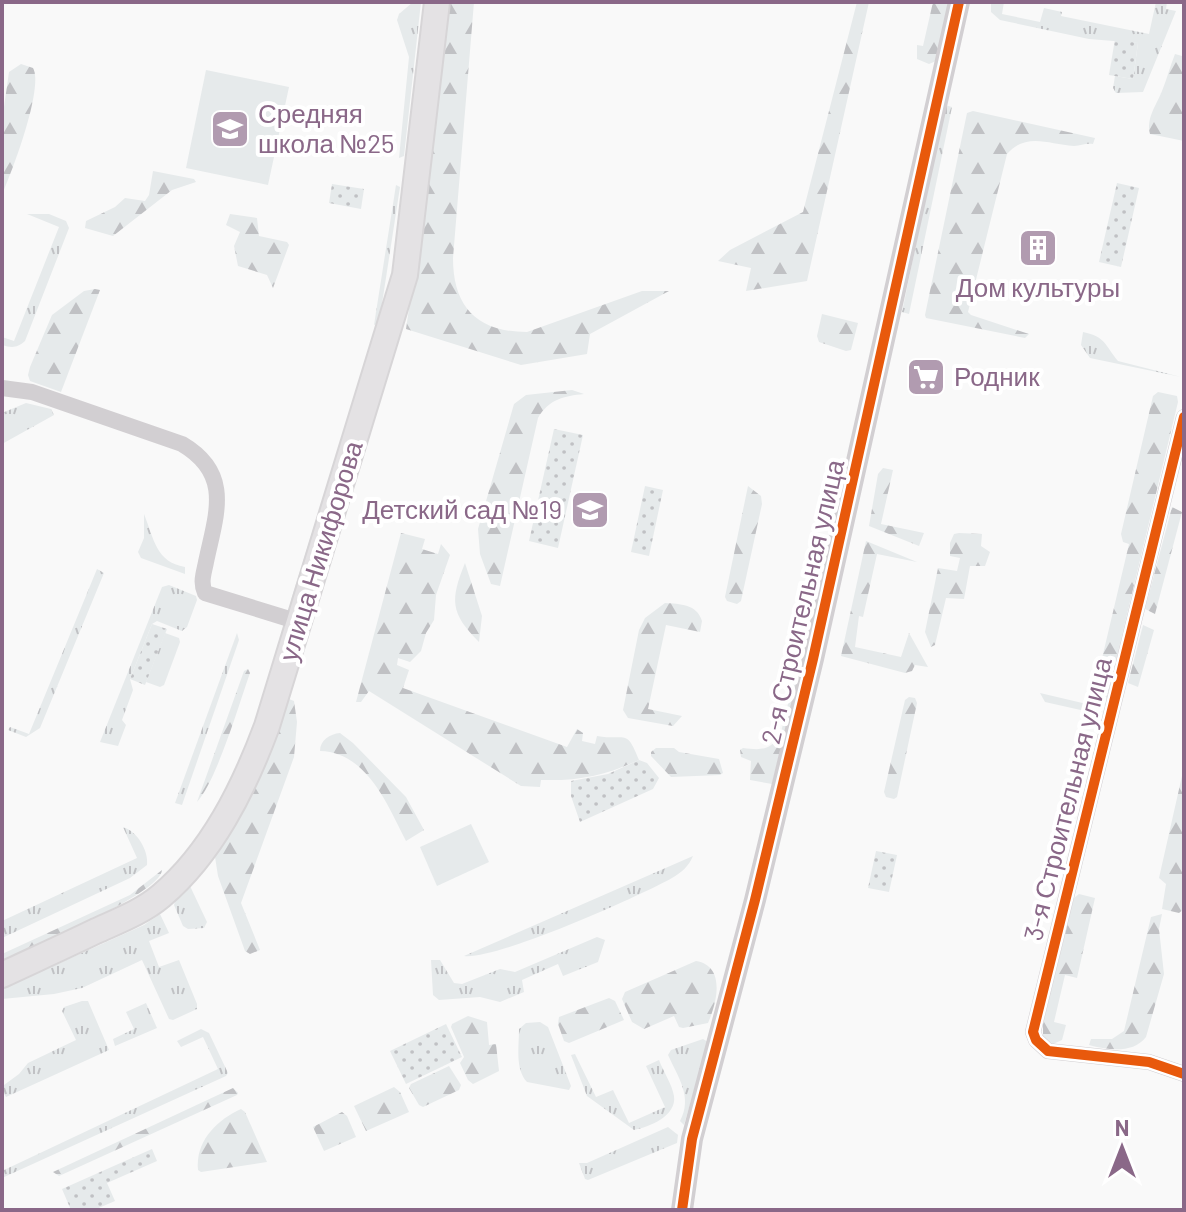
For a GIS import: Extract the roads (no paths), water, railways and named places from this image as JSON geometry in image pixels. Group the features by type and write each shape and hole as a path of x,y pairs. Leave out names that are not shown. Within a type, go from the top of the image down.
{"main road":[{"name":"улица Никифорова","path":"2,975 138,911 161,896 193,861 228,813 253,764 405,275 437,2"}],"street":[{"name":"2-я Строительная улица","path":"682,1210 692,1139 819,637 959,2"},
{"path":"2,388 32,392 193,450 211,470 217,487 203,580 205,593 299,622"},
{"name":"3-я Строительная улица","path":"1184,417 1033,1032 1036,1040 1048,1051 1149,1062 1184,1074"}],"place":[{"name":"Средняя школа №25","path":"230,129"},
{"name":"Дом культуры","path":"1038,248"},
{"name":"Родник","path":"926,377"},
{"name":"Детский сад №19","path":"590,510"}]}
